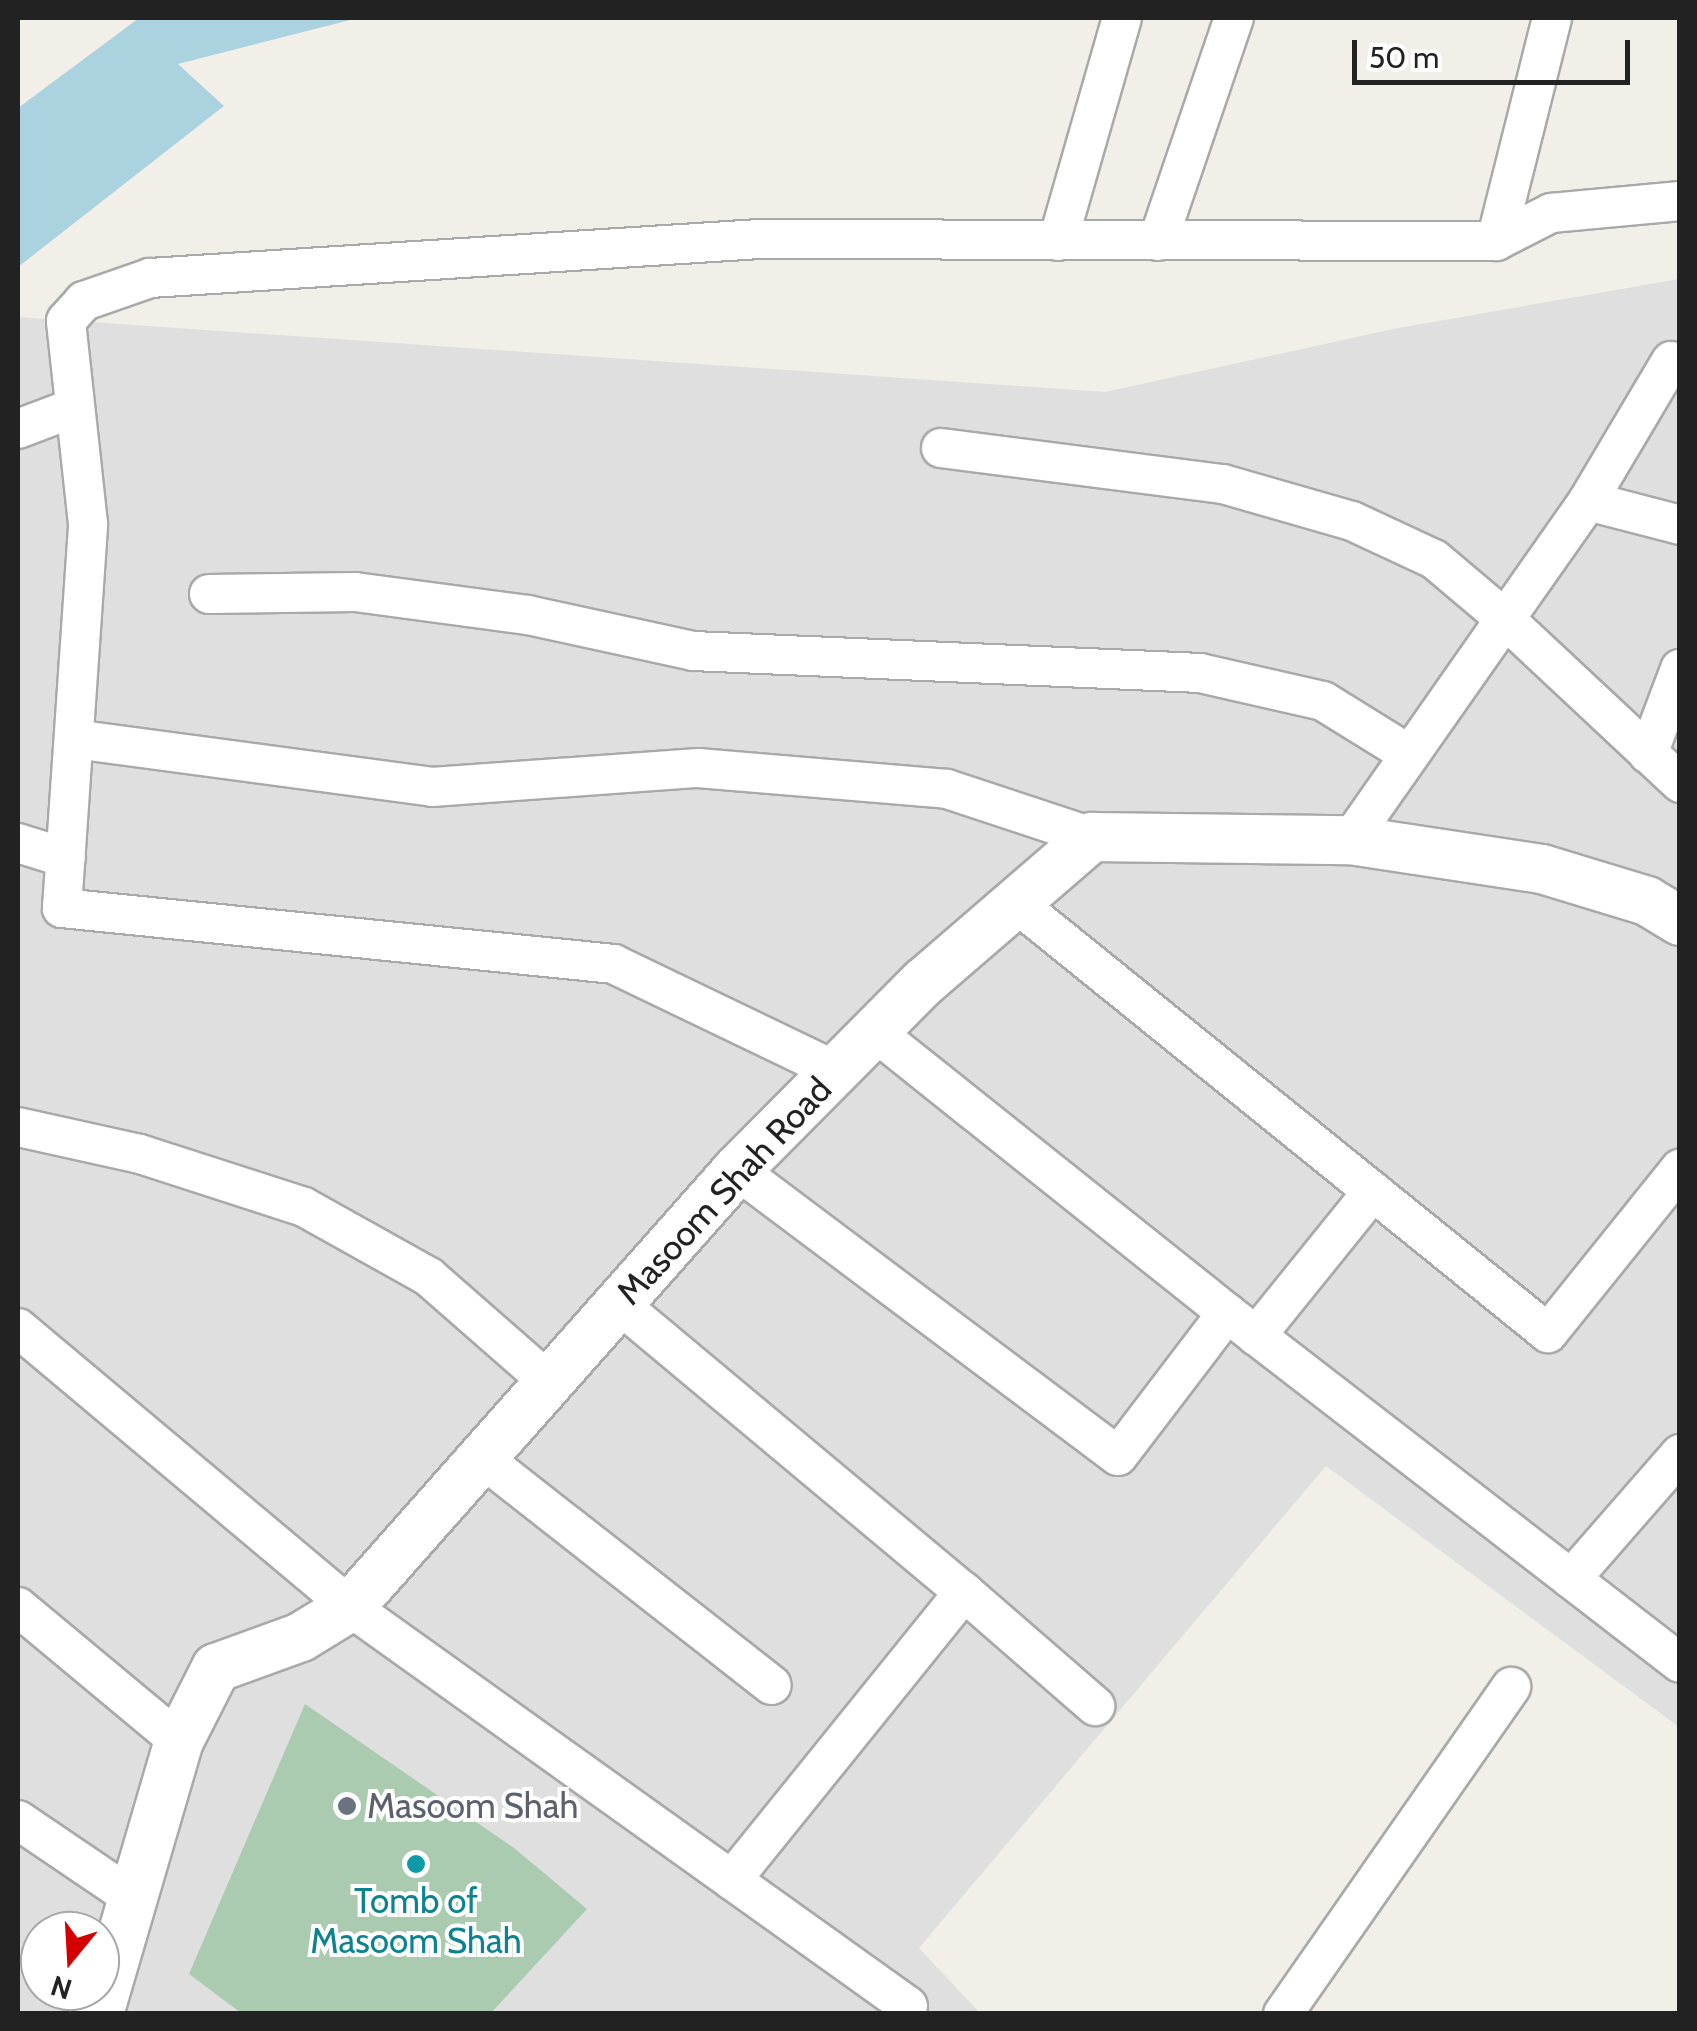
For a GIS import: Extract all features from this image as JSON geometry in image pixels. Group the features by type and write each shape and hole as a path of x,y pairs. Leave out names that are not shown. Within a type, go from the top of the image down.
{"street":[{"path":"1058,240 1122,18"},
{"path":"1158,241 1234,18"},
{"path":"1496,241 1552,18"},
{"path":"836,1071 614,964 62,908 88,524 66,321 84,300 150,278 758,239 1496,241 1551,214 1680,200"},
{"path":"1350,840 1407,753 1588,502 1672,362"},
{"path":"18,429 73,408"},
{"path":"941,448 1223,484 1352,521 1434,559 1506,620 1680,783"},
{"path":"1588,502 1680,525"},
{"path":"209,594 355,592 528,615 693,651 1200,673 1323,701 1407,753"},
{"path":"1648,754 1680,669"},
{"path":"74,740 432,787 698,768 947,789 1092,836 1350,840 1542,868 1663,911"},
{"name":"Masoom Shah Road","path":"99,2014 136,1900 179,1741 216,1668 301,1636 350,1607 738,1170 875,1032 1092,836"},
{"path":"18,843 66,858"},
{"path":"1016,903 1548,1333 1680,1169"},
{"path":"875,1032 1241,1325 1680,1663"},
{"path":"18,1127 140,1154 304,1208 429,1277 549,1382"},
{"path":"738,1170 1118,1456 1373,1191"},
{"path":"619,1304 1095,1706"},
{"path":"18,1328 350,1607 908,2006"},
{"path":"1571,1579 1680,1454"},
{"path":"482,1458 772,1685"},
{"path":"732,1880 964,1592"},
{"path":"18,1607 179,1741"},
{"path":"1284,2014 1511,1687"},
{"path":"18,1820 136,1900"}],"shaded area":[{"path":"1679,279 1679,1727 1326,1466 919,1948 980,2013 18,2014 18,317 1105,392 1393,329"}],"green space":[{"path":"305,1704 514,1848 587,1909 491,2013 241,2013 189,1974"}],"water":[{"path":"139,18 358,18 178,64 224,106 18,267 18,108"}],"place":[{"name":"Masoom Shah","path":"347,1806"},
{"name":"Tomb of Masoom Shah","path":"416,1864"}]}
